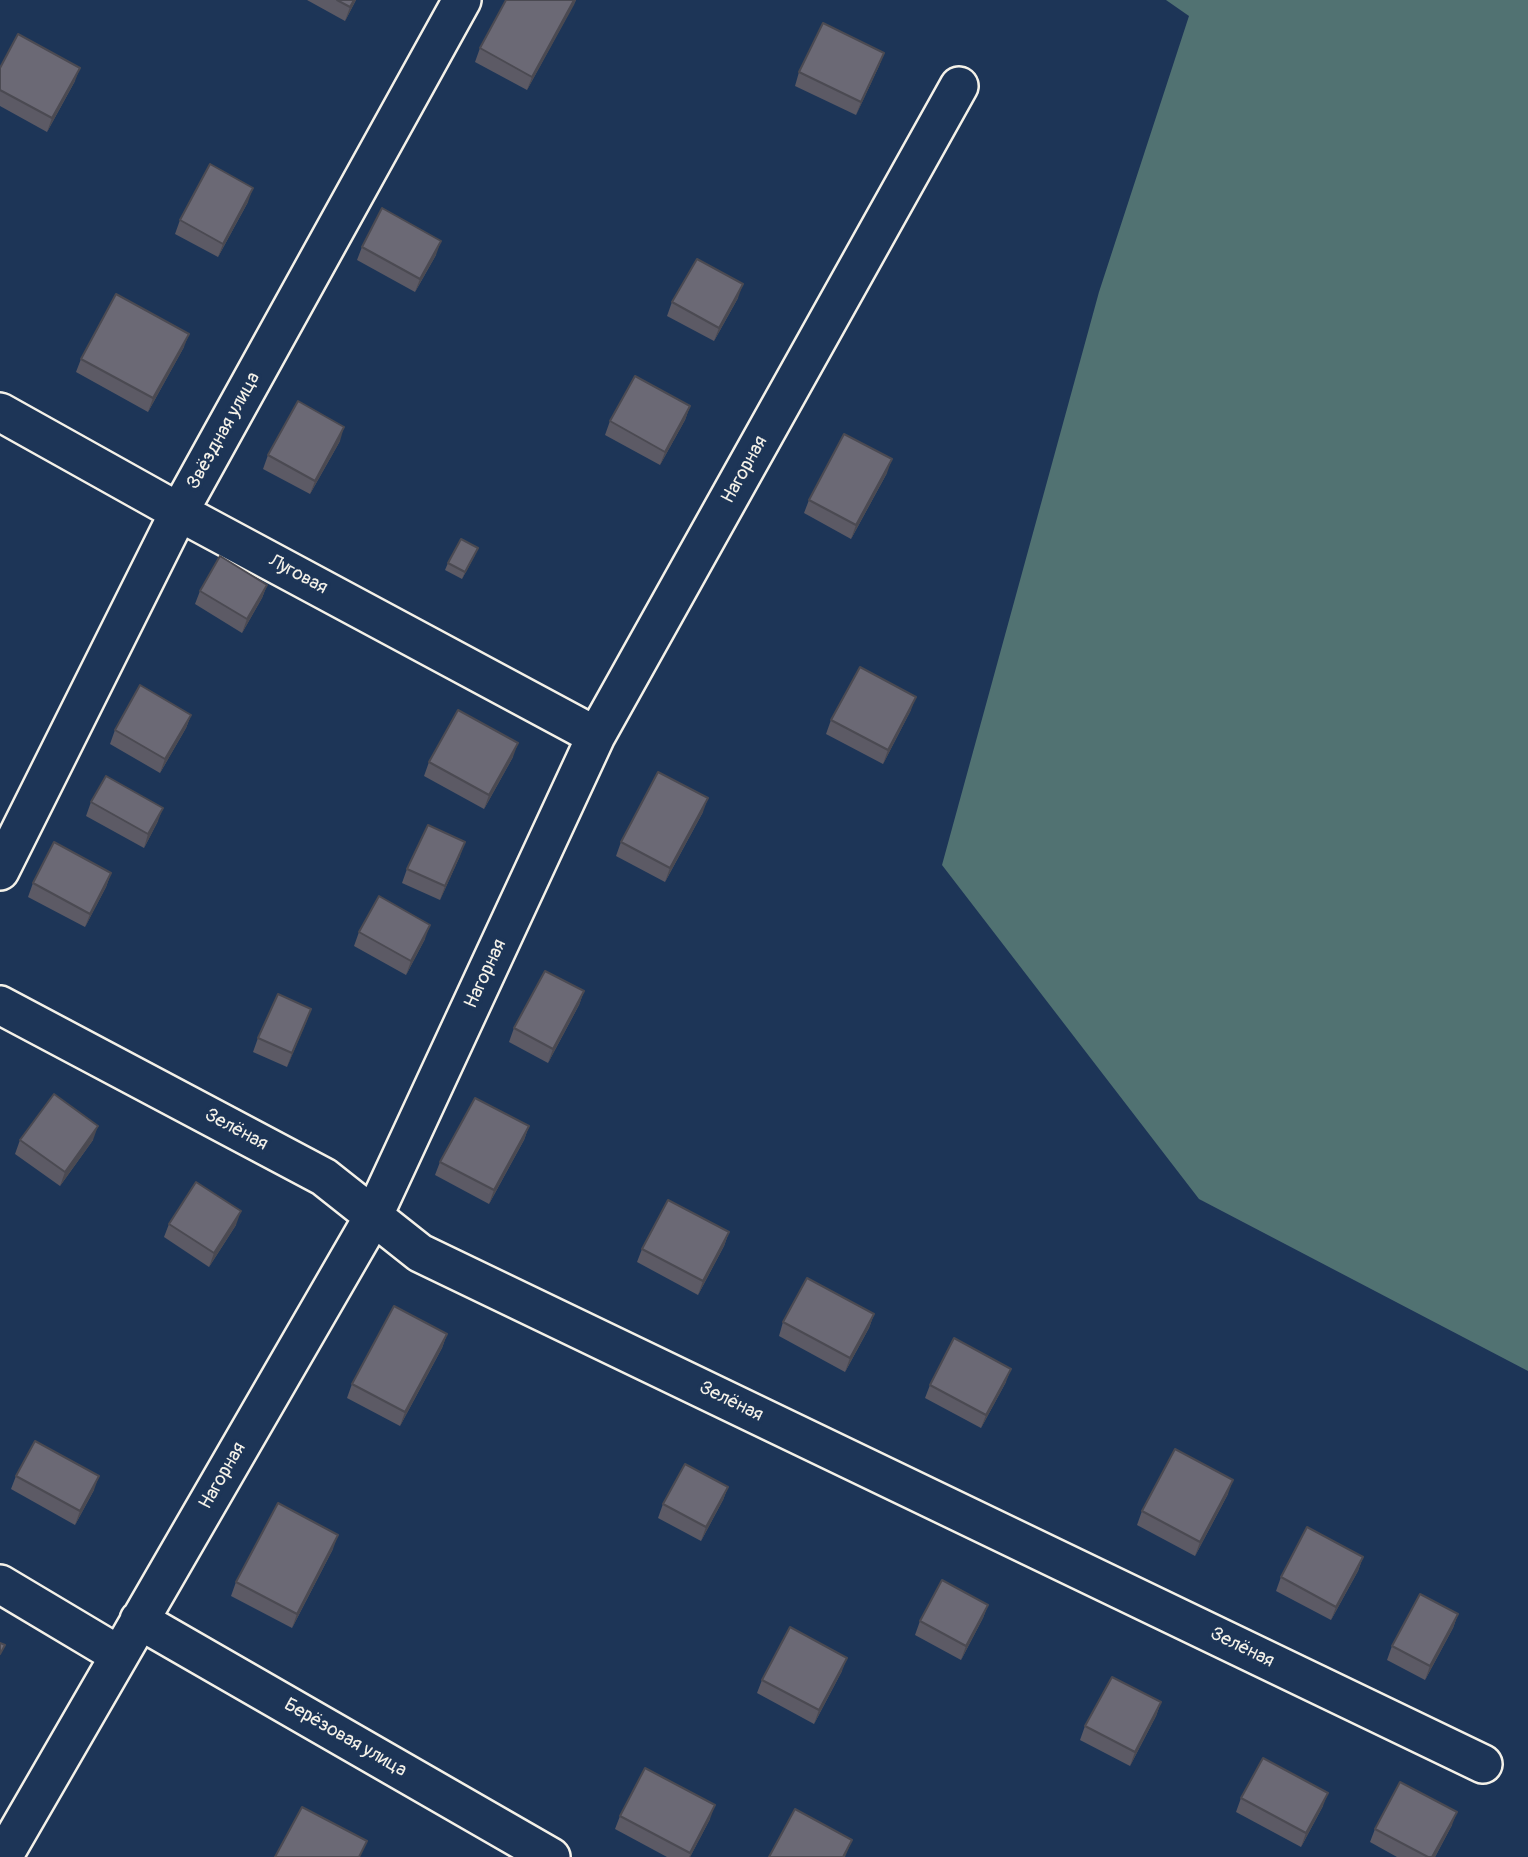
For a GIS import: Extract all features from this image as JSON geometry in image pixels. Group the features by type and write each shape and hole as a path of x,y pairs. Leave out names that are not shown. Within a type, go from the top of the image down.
{"street":[{"name":"Звёздная улица","path":"0,871 179,512 462,0"},
{"name":"Нагорная","path":"3,1857 373,1217 596,736 959,86"},
{"name":"Луговая","path":"0,412 179,512 596,736"},
{"name":"Зелёная","path":"0,1005 324,1177 420,1253 1483,1764"},
{"path":"0,1584 119,1654"},
{"name":"Берёзовая улица","path":"139,1619 551,1857"}],"green space":[{"path":"1166,0 1528,0 1528,1371 1199,1199 942,865 1099,292 1189,16"}],"building":[{"path":"337,0 354,0 350,7"},
{"path":"506,0 574,0 532,77 480,48"},
{"path":"823,23 884,53 861,102 799,72"},
{"path":"18,34 80,68 52,118 0,90 0,68"},
{"path":"210,164 253,188 223,244 180,220"},
{"path":"382,208 441,241 420,279 362,247"},
{"path":"697,259 743,284 719,328 672,302"},
{"path":"116,294 189,334 153,398 81,359"},
{"path":"635,376 690,406 665,452 610,421"},
{"path":"298,401 344,427 315,481 268,455"},
{"path":"844,434 892,459 856,525 809,500"},
{"path":"461,539 478,548 465,572 448,563"},
{"path":"220,556 267,585 247,619 200,591"},
{"path":"860,667 916,697 888,750 831,720"},
{"path":"140,685 191,715 165,759 115,730"},
{"path":"458,710 518,743 489,795 429,762"},
{"path":"658,772 708,798 670,868 621,842"},
{"path":"106,776 163,808 148,834 91,802"},
{"path":"428,825 465,842 445,886 407,869"},
{"path":"54,842 111,873 90,914 33,883"},
{"path":"379,896 430,925 411,961 359,932"},
{"path":"545,971 584,991 553,1049 514,1028"},
{"path":"278,994 311,1009 292,1053 258,1038"},
{"path":"54,1094 98,1126 65,1172 20,1140"},
{"path":"475,1098 529,1126 494,1190 440,1162"},
{"path":"196,1182 241,1211 214,1253 169,1224"},
{"path":"668,1200 729,1232 703,1281 642,1249"},
{"path":"807,1278 874,1314 850,1358 783,1322"},
{"path":"394,1306 447,1334 405,1412 352,1384"},
{"path":"954,1338 1011,1369 986,1415 930,1385"},
{"path":"35,1441 99,1476 80,1511 16,1476"},
{"path":"1175,1449 1233,1480 1200,1542 1142,1511"},
{"path":"685,1464 728,1487 706,1527 663,1504"},
{"path":"278,1503 338,1535 297,1614 236,1582"},
{"path":"1307,1527 1363,1557 1336,1607 1281,1577"},
{"path":"942,1580 988,1605 966,1646 920,1621"},
{"path":"1420,1594 1458,1614 1430,1666 1392,1646"},
{"path":"790,1627 847,1658 819,1710 762,1680"},
{"path":"1112,1677 1161,1702 1135,1752 1085,1726"},
{"path":"1263,1758 1328,1793 1306,1833 1241,1798"},
{"path":"645,1768 715,1805 690,1853 620,1816"},
{"path":"1400,1782 1457,1812 1432,1857 1375,1829"},
{"path":"302,1807 367,1841 359,1857 275,1857"},
{"path":"795,1809 852,1840 843,1857 769,1857"}]}
